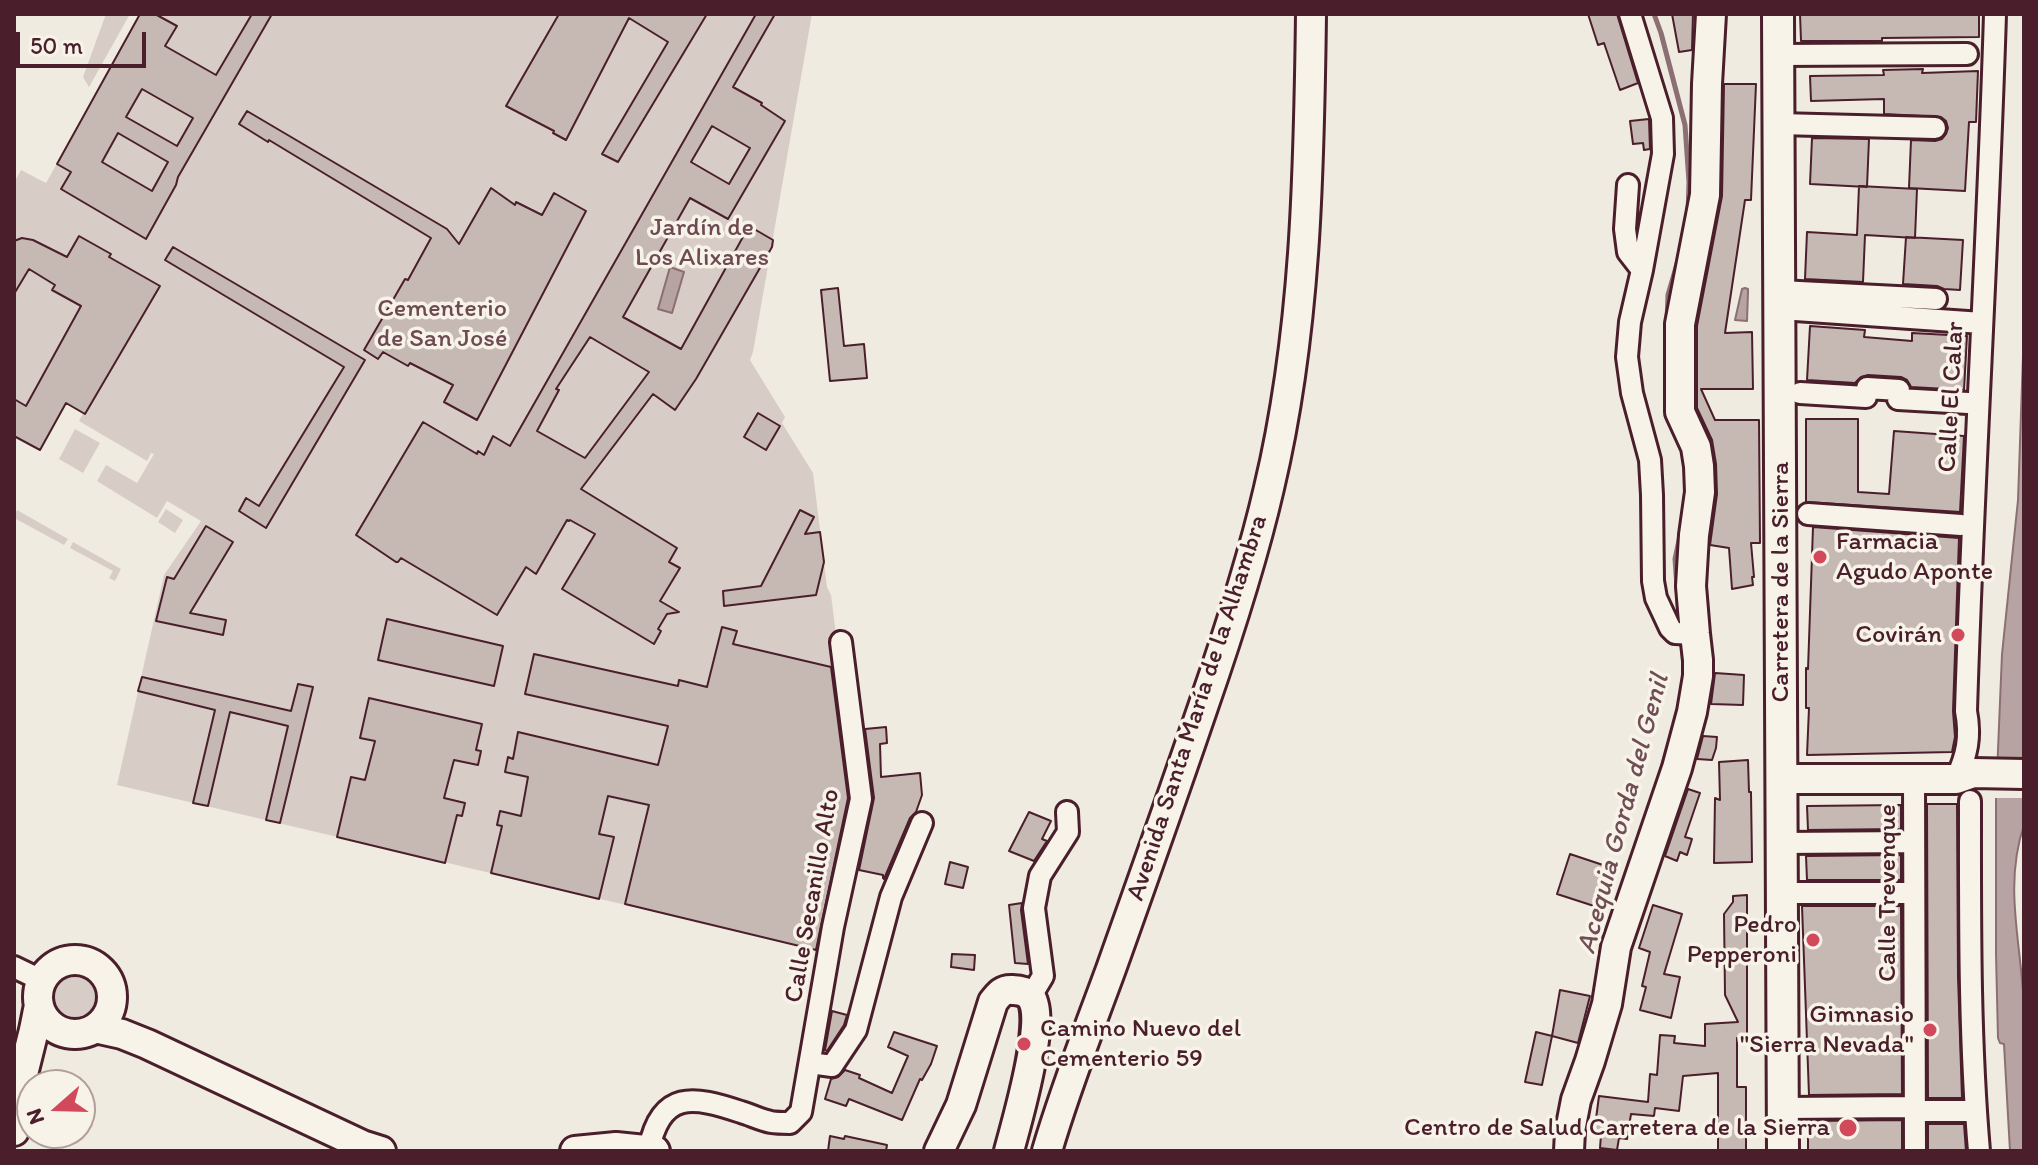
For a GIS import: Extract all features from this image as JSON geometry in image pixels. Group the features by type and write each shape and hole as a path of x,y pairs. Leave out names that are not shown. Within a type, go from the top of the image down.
{"main road":[{"name":"Carretera de la Sierra","path":"1778,14 1783,1151"}],"street":[{"name":"Avenida Santa María de la Alhambra","path":"1047,1151 1237,608 1270,487 1296,326 1306,197 1311,14"},
{"path":"1630,14 1662,118 1663,154 1630,322 1627,357 1632,393 1650,460 1656,598 1670,628 1685,634"},
{"path":"1569,1151 1576,1100 1607,1004 1616,947 1677,768 1698,676 1698,660 1685,634 1700,492 1699,466 1696,447 1680,412 1680,324 1705,195 1711,14"},
{"name":"Calle El Calar","path":"1979,1151 1968,785 1962,766 1970,737 1966,711 1969,602 1995,14"},
{"path":"1779,55 1967,54"},
{"path":"1779,124 1935,128"},
{"path":"1628,185 1625,229 1628,252 1642,270"},
{"path":"1780,300 1936,299"},
{"path":"1780,300 1982,323"},
{"path":"1800,393 1866,397 1867,388 1899,390 1898,399 1968,403"},
{"name":"Carretera de la Sierra","path":"1808,514 1961,525"},
{"name":"Calle Secanillo Alto","path":"652,1150 652,1136 660,1116 674,1105 690,1101 711,1103 770,1122 790,1123 801,1112 833,927 861,799 841,642"},
{"path":"1968,785 2024,774"},
{"path":"1782,779 1914,779 1968,785 2024,786"},
{"name":"Calle Trevenque","path":"1914,779 1920,1109 1915,1151"},
{"path":"1031,996 1043,976 1034,908 1040,876 1068,832 1067,812"},
{"path":"810,1063 832,1066 856,1030 891,897 922,823"},
{"path":"1782,843 1914,842"},
{"path":"1782,893 1914,893"},
{"path":"23,1069 47,972 65,961 85,961 103,972 126,1020 147,1044"},
{"path":"14,967 40,993 43,1016 60,1031 122,1034 381,1151"},
{"path":"939,1151 961,1105 986,1017 1000,993 1008,989 1021,990 1031,996 1035,1007 1034,1042 1009,1151"},
{"path":"34,1069 50,1048 103,1022 112,1002 112,991"},
{"path":"1783,1108 1976,1111"},
{"path":"575,1151 652,1150"}],"green space":[{"path":"106,14 130,14 89,87 83,77"},
{"name":"Cementerio de San José","path":"141,14 812,14 750,360 785,417 782,423 813,473 857,800 821,951 117,785 164,575 201,521 167,501 157,518 97,481 106,465 137,483 154,454 151,453 147,461 79,421 83,413 67,403 40,450 14,436 14,183 21,170 46,183"},
{"path":"75,429 100,443 83,473 59,459"},
{"path":"166,509 183,520 175,533 158,522"},
{"path":"17,510 68,539 64,545 14,518"},
{"path":"73,542 121,569 115,581 109,578 113,571 70,548"},
{"path":"76,973 93,981 101,998 93,1015 76,1023 59,1015 51,998 59,981"}],"shaded area":[{"path":"670,267 684,272 672,313 658,309"},
{"path":"1742,289 1748,289 1747,321 1735,320"},
{"path":"2024,327 2024,825 2018,848 2014,894 2024,1009 2024,1151 2010,1151 2004,1044 1998,1038 1996,798 2002,654 2018,500"}],"pier":[{"path":"1994,762 2024,763 2024,798 1992,798"}],"building":[{"path":"140,14 155,14 177,26 165,46 216,75 252,14 272,14 146,239 61,189 71,172 57,164","holes":["142,89 193,118 177,146 126,117","118,133 168,162 152,191 102,162"]},
{"path":"559,14 707,14 618,162 602,154 668,42 629,18 566,140 506,106"},
{"path":"756,14 775,14 733,87 762,103 785,121 728,219 690,198 623,317 681,349 749,226 773,240 772,247 675,410 653,394 581,489 677,548 669,562 680,568 660,601 679,612 667,614 654,644 562,589 595,534 570,520 567,520 536,574 526,567 497,615 401,558 396,562 356,535 423,422 477,454 478,451 484,455 493,436 510,446","holes":["712,126 750,148 729,184 691,162","590,337 649,372 585,458 537,431 559,390 556,389"]},
{"path":"1588,14 1617,14 1638,83 1620,90 1604,43 1598,45"},
{"path":"1672,14 1693,14 1692,50 1679,52"},
{"path":"1800,14 1979,14 1979,37 1801,41"},
{"path":"1923,69 1922,73 1978,71 1976,122 1969,122 1965,191 1909,188 1911,140 1942,139 1948,128 1941,117 1884,114 1884,99 1811,101 1810,76 1884,75 1883,70"},
{"path":"1724,84 1756,84 1751,200 1745,200 1725,333 1752,332 1753,389 1701,389 1715,420 1759,420 1760,543 1751,543 1753,585 1732,589 1729,548 1710,545 1717,494 1716,464 1712,440 1697,408 1697,326 1722,196"},
{"path":"247,111 447,229 459,244 491,188 515,205 516,202 542,215 554,193 586,211 477,420 444,402 453,385 383,352 378,359 364,350 431,238 239,124"},
{"path":"1649,119 1650,149 1644,150 1643,143 1633,144 1630,121"},
{"path":"1812,138 1869,139 1867,187 1810,184"},
{"path":"1859,186 1917,189 1915,238 1865,235 1863,282 1805,279 1807,232 1857,235"},
{"path":"79,236 160,286 85,414 66,403 40,450 14,436 14,399 26,406 81,306 52,290 55,285 29,269 14,294 14,241 22,238 33,240 67,257"},
{"path":"1906,237 1963,240 1960,290 1903,284"},
{"path":"173,247 365,360 266,528 239,511 246,498 259,506 344,367 165,260"},
{"path":"838,288 844,346 864,344 867,378 830,381 821,290"},
{"path":"1810,326 1865,330 1864,337 1912,341 1912,333 1967,336 1964,390 1911,387 1901,377 1868,375 1855,383 1807,380"},
{"path":"758,413 780,426 766,450 744,437"},
{"path":"1806,419 1858,419 1858,492 1889,494 1894,431 1964,436 1960,512 1806,502"},
{"path":"800,510 814,517 805,534 820,532 824,562 816,595 724,606 723,591 761,586"},
{"path":"206,526 233,542 190,613 226,620 223,635 156,621 167,577 174,579"},
{"path":"1813,527 1959,538 1953,711 1955,737 1952,752 1807,755 1809,708 1806,708 1806,668"},
{"path":"387,619 503,646 494,686 378,660"},
{"path":"722,627 737,631 733,644 831,667 848,798 816,950 625,904 649,805 608,796 599,834 614,837 599,899 491,873 502,826 497,825 500,811 521,816 528,777 505,772 508,757 513,759 518,732 658,765 668,726 525,694 534,654 678,686 679,680 707,687"},
{"path":"1715,673 1744,675 1743,705 1711,704"},
{"path":"142,677 291,711 298,684 313,687 280,823 266,820 288,726 230,712 208,806 193,803 215,710 138,691"},
{"path":"369,698 482,724 476,750 481,751 478,765 454,760 444,798 465,803 462,816 457,815 445,863 337,837 351,777 365,780 375,741 360,738"},
{"path":"886,727 887,743 880,744 881,777 920,773 922,795 884,879 883,875 859,870 874,798 865,729"},
{"path":"1703,736 1717,737 1712,760 1697,759"},
{"path":"1748,760 1752,862 1714,863 1715,798 1720,800 1719,762"},
{"path":"1688,789 1700,793 1685,837 1692,839 1687,855 1680,852 1677,861 1665,856"},
{"path":"1927,804 1957,804 1962,1098 1928,1098"},
{"path":"1901,805 1901,829 1808,830 1807,806"},
{"path":"1029,812 1051,821 1042,839 1047,841 1034,861 1009,851"},
{"path":"1570,854 1606,866 1594,906 1557,894"},
{"path":"1901,855 1901,880 1807,880 1806,856"},
{"path":"950,862 968,867 963,888 945,884"},
{"path":"1747,895 1747,1041 1737,1038 1737,1087 1746,1087 1746,1151 1718,1151 1718,1073 1683,1076 1679,1111 1655,1108 1654,1116 1631,1114 1627,1139 1619,1138 1617,1150 1600,1148 1601,1135 1594,1134 1599,1096 1648,1102 1650,1074 1657,1075 1660,1035 1675,1036 1674,1043 1705,1046 1705,1024 1738,1022 1725,995 1724,914 1733,902 1733,896"},
{"path":"1022,903 1028,964 1015,963 1009,905"},
{"path":"1653,905 1682,914 1664,974 1680,977 1671,1018 1640,1010 1650,952 1639,948"},
{"path":"1802,906 1901,906 1902,1094 1809,1095"},
{"path":"952,954 975,955 974,970 951,967"},
{"path":"1560,990 1590,996 1578,1043 1552,1036"},
{"path":"832,1011 847,1015 827,1051 825,1050"},
{"path":"894,1032 937,1046 902,1120 849,1099 846,1106 825,1099 831,1079 845,1070 892,1093 908,1056 888,1047"},
{"path":"1536,1032 1552,1036 1542,1085 1525,1082"},
{"path":"1902,1120 1902,1151 1808,1151 1808,1121"},
{"path":"1928,1124 1964,1124 1966,1151 1928,1151"},
{"path":"830,1136 887,1145 886,1151 828,1151"}],"waterway":[{"name":"Acequia Gorda del Genil","path":"1654,14 1685,125 1688,213"},
{"name":"Acequia Gorda del Genil","path":"1667,322 1668,295 1679,257"},
{"name":"Acequia Gorda del Genil","path":"1666,336 1666,386"},
{"name":"Acequia Gorda del Genil","path":"1680,628 1675,559 1681,531"},
{"name":"Acequia Gorda del Genil","path":"1683,650 1684,676"},
{"name":"Acequia Gorda del Genil","path":"1656,788 1668,748"}],"place":[{"name":"Farmacia Agudo Aponte","path":"1820,557"},
{"name":"Covirán","path":"1958,635"},
{"name":"Pedro Pepperoni","path":"1813,940"},
{"name":"Gimnasio \"Sierra Nevada\"","path":"1930,1030"},
{"name":"Camino Nuevo del Cementerio 59","path":"1024,1044"},
{"name":"Centro de Salud Carretera de la Sierra","path":"1848,1128"}],"park label":[{"name":"Jardín de Los Alixares","path":"702,243"}]}
